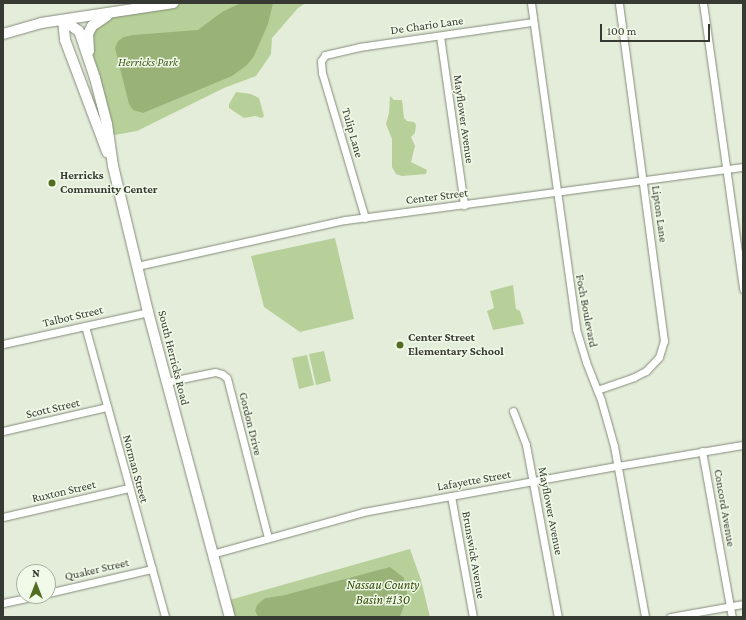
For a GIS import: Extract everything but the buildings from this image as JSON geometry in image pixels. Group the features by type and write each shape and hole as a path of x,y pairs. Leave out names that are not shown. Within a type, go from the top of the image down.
{"main road":[{"path":"3,34 30,25 111,14 173,3"},
{"path":"89,57 88,34 92,26 111,14"},
{"name":"South Herricks Road","path":"63,20 79,31 89,57 108,124 113,166 148,312 230,617"},
{"name":"South Herricks Road","path":"63,20 65,40 113,166"}],"street":[{"name":"Foch Boulevard","path":"531,3 576,328 586,362 610,430 646,617"},
{"name":"Lipton Lane","path":"597,390 634,377 646,371 659,357 664,340 619,3"},
{"path":"703,3 743,289"},
{"name":"De Chario Lane","path":"324,55 359,47 533,22"},
{"name":"Mayflower Avenue","path":"440,36 464,205"},
{"name":"Tulip Lane","path":"324,55 321,61 322,73 365,218"},
{"name":"Center Street","path":"137,266 286,232 365,218 743,167"},
{"name":"Talbot Street","path":"3,344 148,312"},
{"name":"Norman Street","path":"85,326 165,617"},
{"name":"Gordon Drive","path":"166,382 215,372 222,374 227,378 268,538"},
{"name":"Scott Street","path":"3,431 107,407"},
{"name":"Mayflower Avenue","path":"513,411 526,445 558,617"},
{"name":"Lafayette Street","path":"212,554 363,512 702,451 743,445"},
{"name":"Concord Avenue","path":"702,451 732,617"},
{"name":"Ruxton Street","path":"3,517 129,488"},
{"name":"Brunswick Avenue","path":"451,496 473,617"},
{"name":"Quaker Street","path":"56,591 152,569"},
{"path":"3,603 16,600"},
{"path":"670,617 743,604"}],"green space":[{"name":"Herricks Park","path":"173,3 306,3 298,8 272,38 271,54 256,76 224,88 137,131 109,136 89,57 92,26 111,14"},
{"path":"236,92 251,94 259,98 264,116 262,118 255,116 244,118 229,108 229,104"},
{"path":"390,96 394,100 402,100 404,118 407,121 414,122 416,125 415,133 411,137 415,146 411,162 427,170 426,174 402,176 396,174 392,167 392,139 386,124 389,113"},
{"path":"335,238 354,319 300,332 264,307 251,256"},
{"path":"513,285 516,309 520,311 524,324 493,330 487,311 494,308 490,291"},
{"path":"324,351 331,381 316,385 309,354"},
{"path":"307,355 314,385 299,389 292,358"},
{"path":"410,549 421,580 430,617 400,617 408,596 404,578 265,598 258,605 255,611 258,617 230,617 226,601"}],"water":[{"path":"241,3 273,3 268,24 254,56 247,65 232,76 143,113 133,110 129,104 115,48 118,41 124,37 133,35 198,30 222,12"},
{"name":"Nassau County Basin #130","path":"390,567 404,578 408,596 400,617 258,617 255,611 257,605 265,598 285,595"}],"place":[{"name":"Herricks Community Center","path":"52,183"},
{"name":"Center Street Elementary School","path":"400,345"}]}
